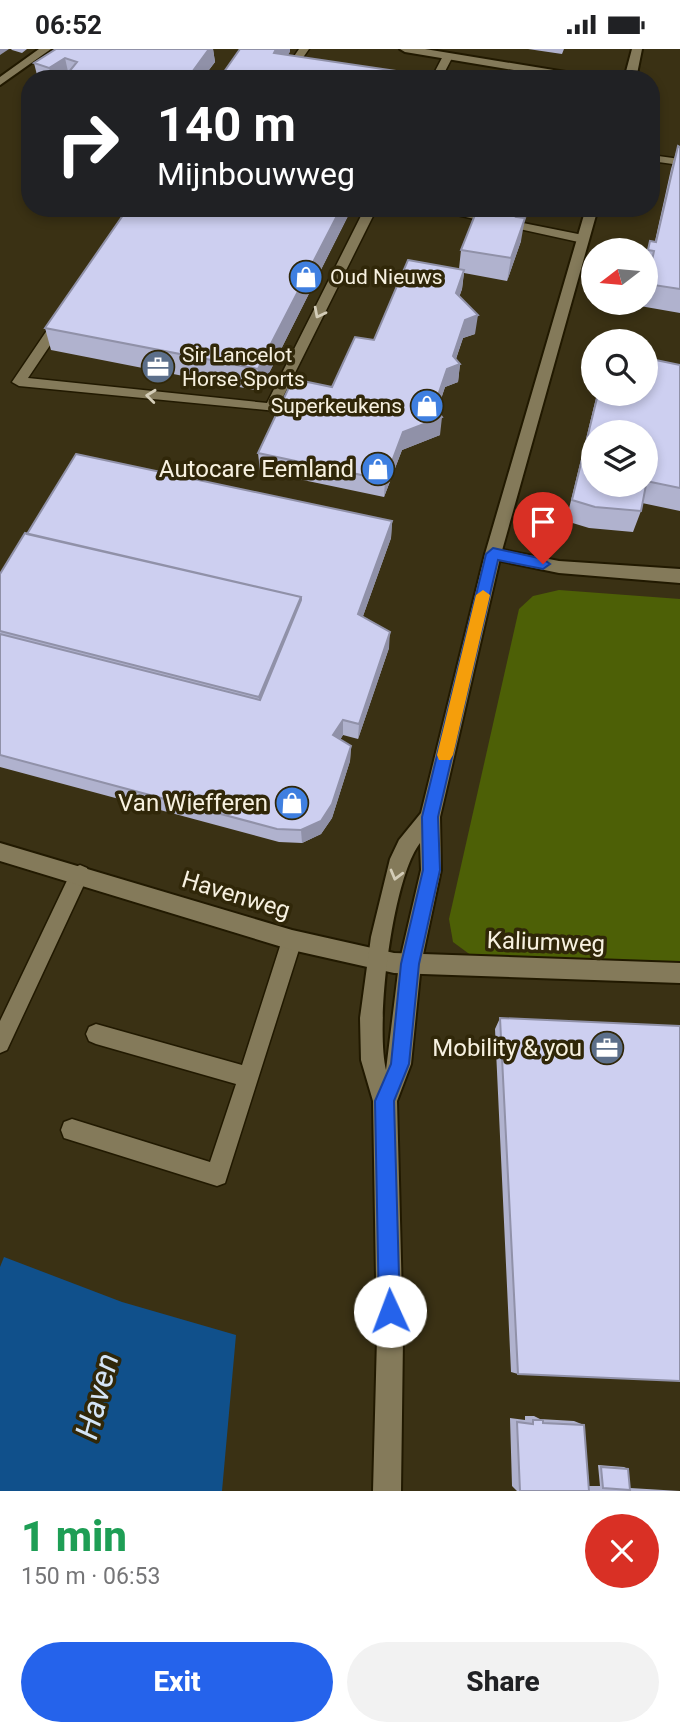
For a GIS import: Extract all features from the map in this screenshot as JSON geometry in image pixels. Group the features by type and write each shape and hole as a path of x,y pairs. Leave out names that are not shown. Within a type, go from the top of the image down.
{"street":[{"path":"0,82 46,49"},
{"path":"405,49 534,70"},
{"path":"632,70 638,49"},
{"path":"583,238 589,217"},
{"path":"385,1101 400,1064 410,964 431,870 430,817 493,554 581,246"},
{"path":"493,554 559,567 680,576"},
{"path":"387,1491 390,1338 385,1101 372,1065 370,1031 379,960 396,874 405,847 430,817"},
{"name":"Havenweg","path":"0,852 292,940 379,960 410,964"},
{"name":"Kaliumweg","path":"410,964 680,973"}],"lane":[{"path":"290,51 303,51"},
{"path":"290,70 303,51"},
{"path":"441,70 448,56"},
{"path":"660,159 680,162"},
{"path":"71,306 19,382 271,408 366,217"},
{"path":"475,217 581,239"},
{"path":"0,1043 80,874"},
{"path":"72,1130 217,1175 292,940"},
{"path":"96,1034 248,1077"}],"green space":[{"path":"559,590 680,599 680,962 472,956 453,942 449,919 519,609 533,596"}],"water":[{"name":"Haven","path":"4,1257 122,1302 236,1335 222,1491 0,1491 0,1267"}],"building":[{"path":"56,49 209,49 194,70 70,70 77,62 65,58 49,68 34,63"},
{"path":"240,49 276,49 274,53 390,70 225,70"},
{"path":"678,146 680,289 658,286 657,238"},
{"path":"122,217 336,217 258,369 45,328"},
{"path":"474,217 525,218 511,258 461,250"},
{"path":"408,260 464,270 456,293 478,315 465,320 453,356 460,364 447,369 434,407 442,417 403,432 385,480 258,453 293,379 332,387 355,337 374,340"},
{"path":"658,360 680,365 680,488 658,483 658,420 592,420 595,406 658,406"},
{"path":"76,454 392,521 358,614 390,632 359,724 343,720 333,735 351,746 332,804 321,821 301,830 277,829 0,755 0,634 260,700 301,600 301,597 27,534"},
{"path":"581,463 581,497 644,497 641,511 595,507 572,500"},
{"path":"25,533 301,597 259,697 0,631 0,574"},
{"path":"500,1018 680,1026 680,1381 518,1374"},
{"path":"533,1420 584,1425 589,1491 520,1491 517,1422 533,1424"},
{"path":"601,1467 628,1469 630,1490 603,1488"}],"slow traffic":[{"path":"445,755 483,595"}],"place":[{"name":"Oud Nieuws","path":"306,277"},
{"name":"Sir Lancelot Horse Sports","path":"158,367"},
{"name":"Superkeukens","path":"427,406"},
{"name":"Autocare Eemland","path":"378,469"},
{"name":"Van Wiefferen","path":"292,803"},
{"name":"Mobility & you","path":"607,1048"}],"route":[{"path":"390,1311 385,1101 400,1064 410,964 431,870 430,817 493,554 543,564"}]}
